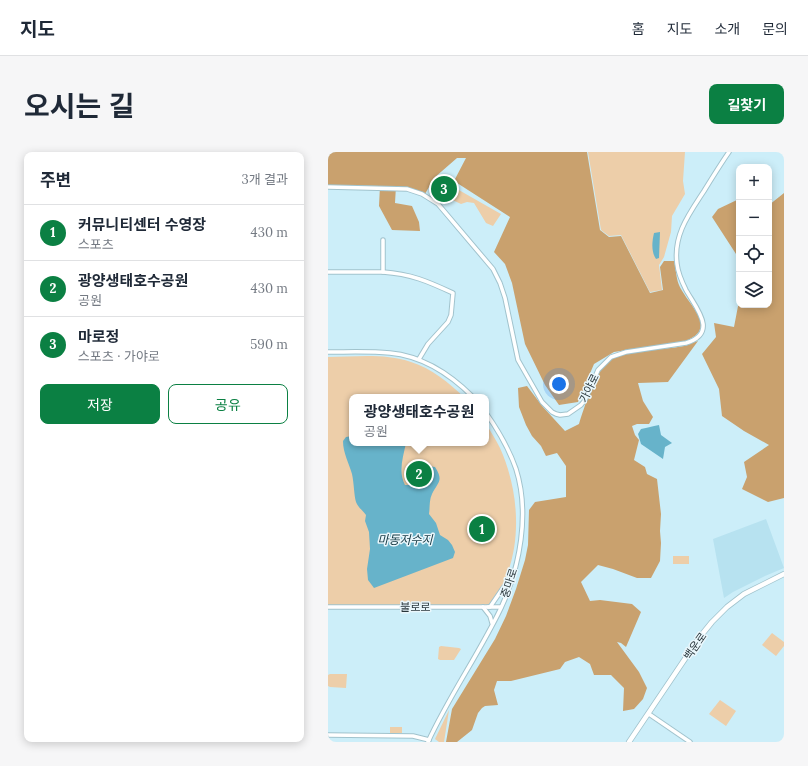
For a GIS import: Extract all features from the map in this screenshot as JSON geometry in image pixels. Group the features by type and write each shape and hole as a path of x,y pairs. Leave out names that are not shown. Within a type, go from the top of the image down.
{"main road":[{"name":"백운로","path":"629,742 699,638 724,610 744,594 784,574"}],"street":[{"name":"가야로","path":"328,187 407,189 422,194 438,204 493,269 503,292 516,354 522,368 546,407 556,414 563,414 572,412 583,403 598,370 611,357 626,352 686,344 699,336 703,328 702,317 685,288 680,275 677,263 678,240 683,225 691,211 729,152"},
{"path":"383,240 383,272"},
{"path":"328,272 398,273 415,277 452,293 451,315 448,322 428,344 419,359"},
{"path":"328,352 391,353 419,359 436,368 469,394"},
{"name":"중마로","path":"429,741 446,707 492,626 511,580 517,558 522,529 520,488 516,470 508,448 489,418"},
{"path":"483,607 490,607 503,588 511,580"},
{"name":"불로로","path":"328,607 501,607"},
{"path":"483,607 490,616 492,626"},
{"path":"649,714 690,742"},
{"path":"328,736 413,736 429,741"}],"shaded area":[{"path":"328,152 587,152 600,230 609,237 621,236 650,293 663,290 660,267 664,261 674,261 679,285 698,315 701,323 700,329 695,336 685,341 614,352 594,364 578,402 559,405 545,385 525,344 512,283 505,264 494,252 510,217 454,181 466,158 457,158 434,178 425,194 414,189 396,186 395,203 412,206 419,222 420,231 392,230 379,206 380,186 328,185"},
{"path":"588,152 685,152 683,181 685,194 672,216 671,232 664,257 659,265 662,290 650,292 621,235 609,236 601,230"},
{"path":"450,185 501,214 493,226 486,223 474,203 467,202 461,204 444,196"},
{"path":"784,193 784,498 768,502 742,489 747,477 744,462 769,445 744,431 722,416 719,389 702,354 716,337 714,323 734,327 738,308 772,308 772,203"},
{"path":"736,200 736,254 712,217 718,209"},
{"path":"698,341 668,382 638,383 643,401 653,417 649,424 637,424 632,426 635,435 639,440 634,460 645,467 647,474 657,479 661,514 660,561 651,578 637,578 598,565 581,582 590,601 600,600 632,604 641,612 626,647 617,642 639,672 647,688 643,699 634,709 623,711 624,688 611,675 594,675 590,664 579,657 565,662 560,669 511,681 497,681 494,690 498,705 485,706 482,708 478,713 472,730 457,742 446,742 452,709 495,639 506,616 516,589 528,545 529,510 535,502 566,497 566,466 557,453 546,456 541,446 532,436 519,407 518,388 527,386 543,407 565,431 579,424 587,399 595,381 604,366 609,361 626,353 675,348"},
{"path":"380,356 411,362 433,372 461,394 349,394 349,446 489,446 489,429 500,448 506,464 514,497 516,532 510,566 504,582 487,607 328,605 328,357"},
{"path":"766,519 784,568 733,592 724,598 713,539"},
{"path":"673,556 689,556 689,564 673,564"},
{"path":"772,633 784,642 784,646 776,656 762,645"},
{"path":"439,647 461,649 454,660 440,660 438,659"},
{"path":"347,674 346,688 328,686 328,675"},
{"path":"720,700 736,711 726,726 709,714"},
{"path":"449,710 444,742 439,742 435,739"},
{"path":"390,727 402,727 402,733 390,733"}],"water":[{"path":"660,232 659,258 656,259 652,246 653,239 654,233"},
{"path":"659,425 661,435 672,443 665,447 663,459 641,444 638,434 641,429"},
{"name":"마동저수지","path":"349,436 349,446 405,446 401,470 405,485 409,485 422,470 428,466 435,467 440,479 431,496 429,514 436,523 440,535 448,540 452,545 455,552 453,558 374,588 368,580 367,569 370,549 369,532 365,521 366,515 356,502 352,474 343,445 343,441 346,437"}],"place":[{"name":"마로정","path":"444,189"},
{"name":"광양생태호수공원","path":"419,474"},
{"name":"커뮤니티센터 수영장","path":"482,529"}]}
